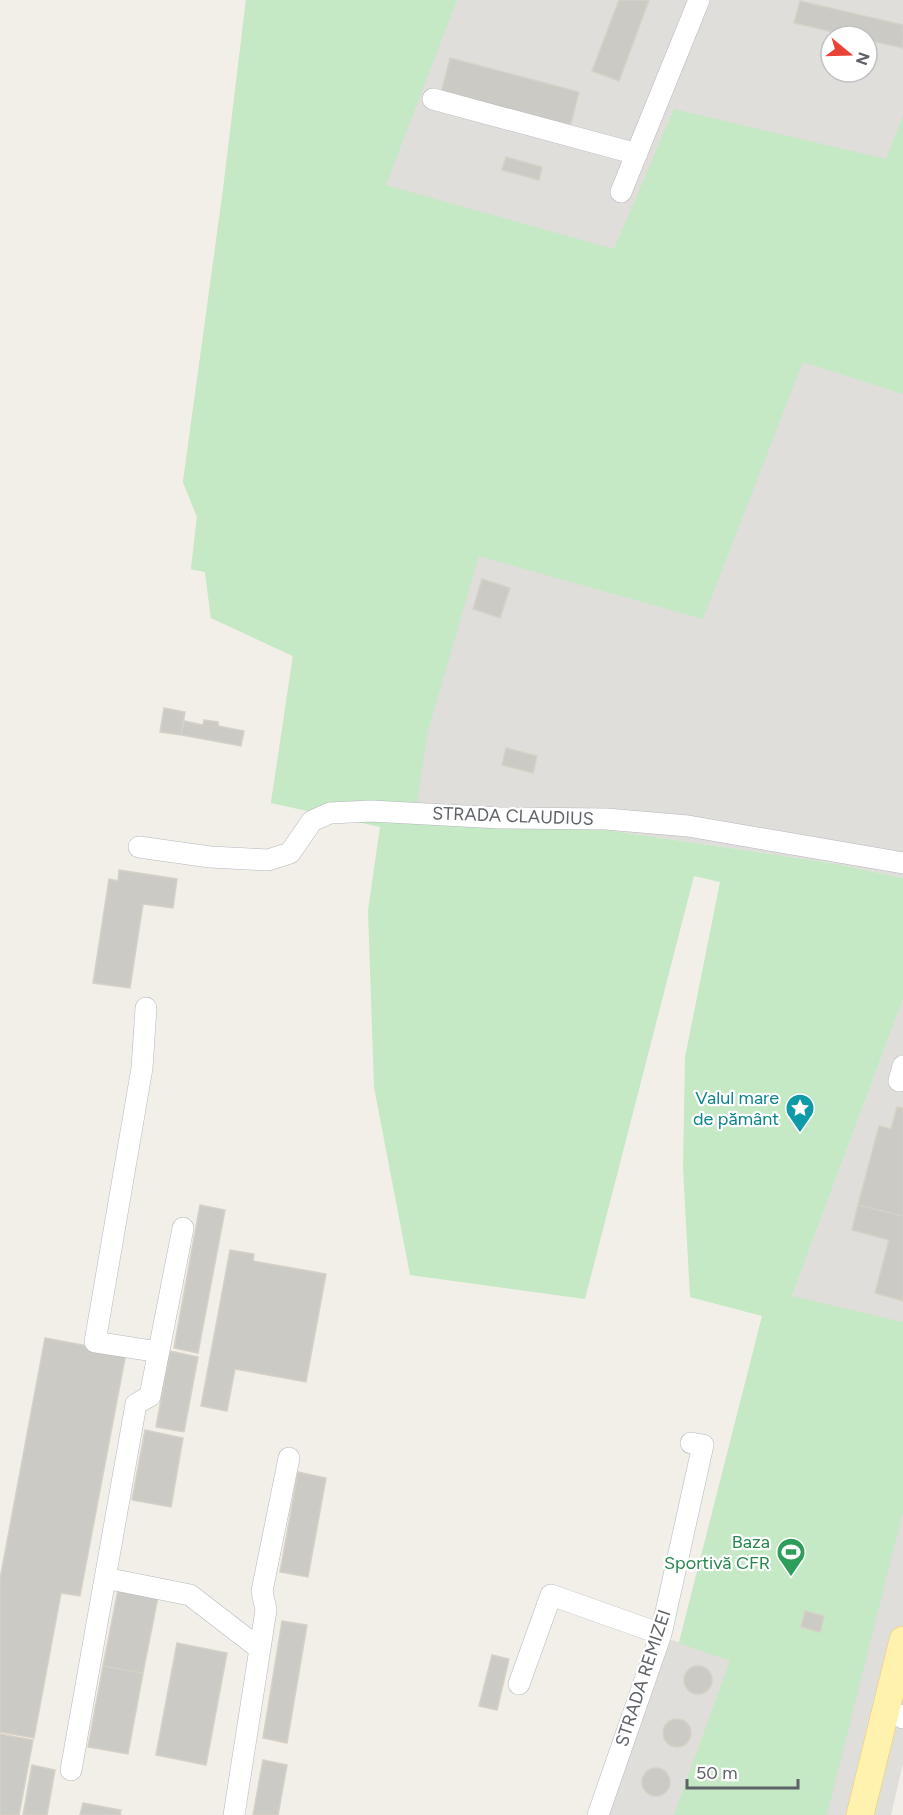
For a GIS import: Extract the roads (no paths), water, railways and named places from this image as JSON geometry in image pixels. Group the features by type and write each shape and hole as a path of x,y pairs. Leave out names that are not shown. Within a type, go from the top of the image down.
{"main road":[{"path":"860,1815 903,1640"},
{"path":"875,1815 902,1711"}],"lane":[{"path":"621,192 699,0"},
{"path":"433,99 637,154"},
{"name":"STRADA CLAUDIUS","path":"139,847 210,857 268,860 290,853 312,821 330,813 372,811 500,818 606,819 688,826 903,863"},
{"path":"146,1008 142,1068 95,1342 159,1352"},
{"path":"71,1770 136,1404 150,1396 183,1228"},
{"name":"STRADA REMIZEI","path":"598,1815 661,1634 703,1445 691,1443"},
{"path":"234,1815 266,1610 262,1591 288,1458"},
{"path":"105,1578 190,1595 260,1649"},
{"path":"519,1684 551,1595 661,1634"}],"place":[{"name":"Valul mare de pământ","path":"800,1134"},
{"name":"Baza Sportivă CFR","path":"791,1578"}]}
